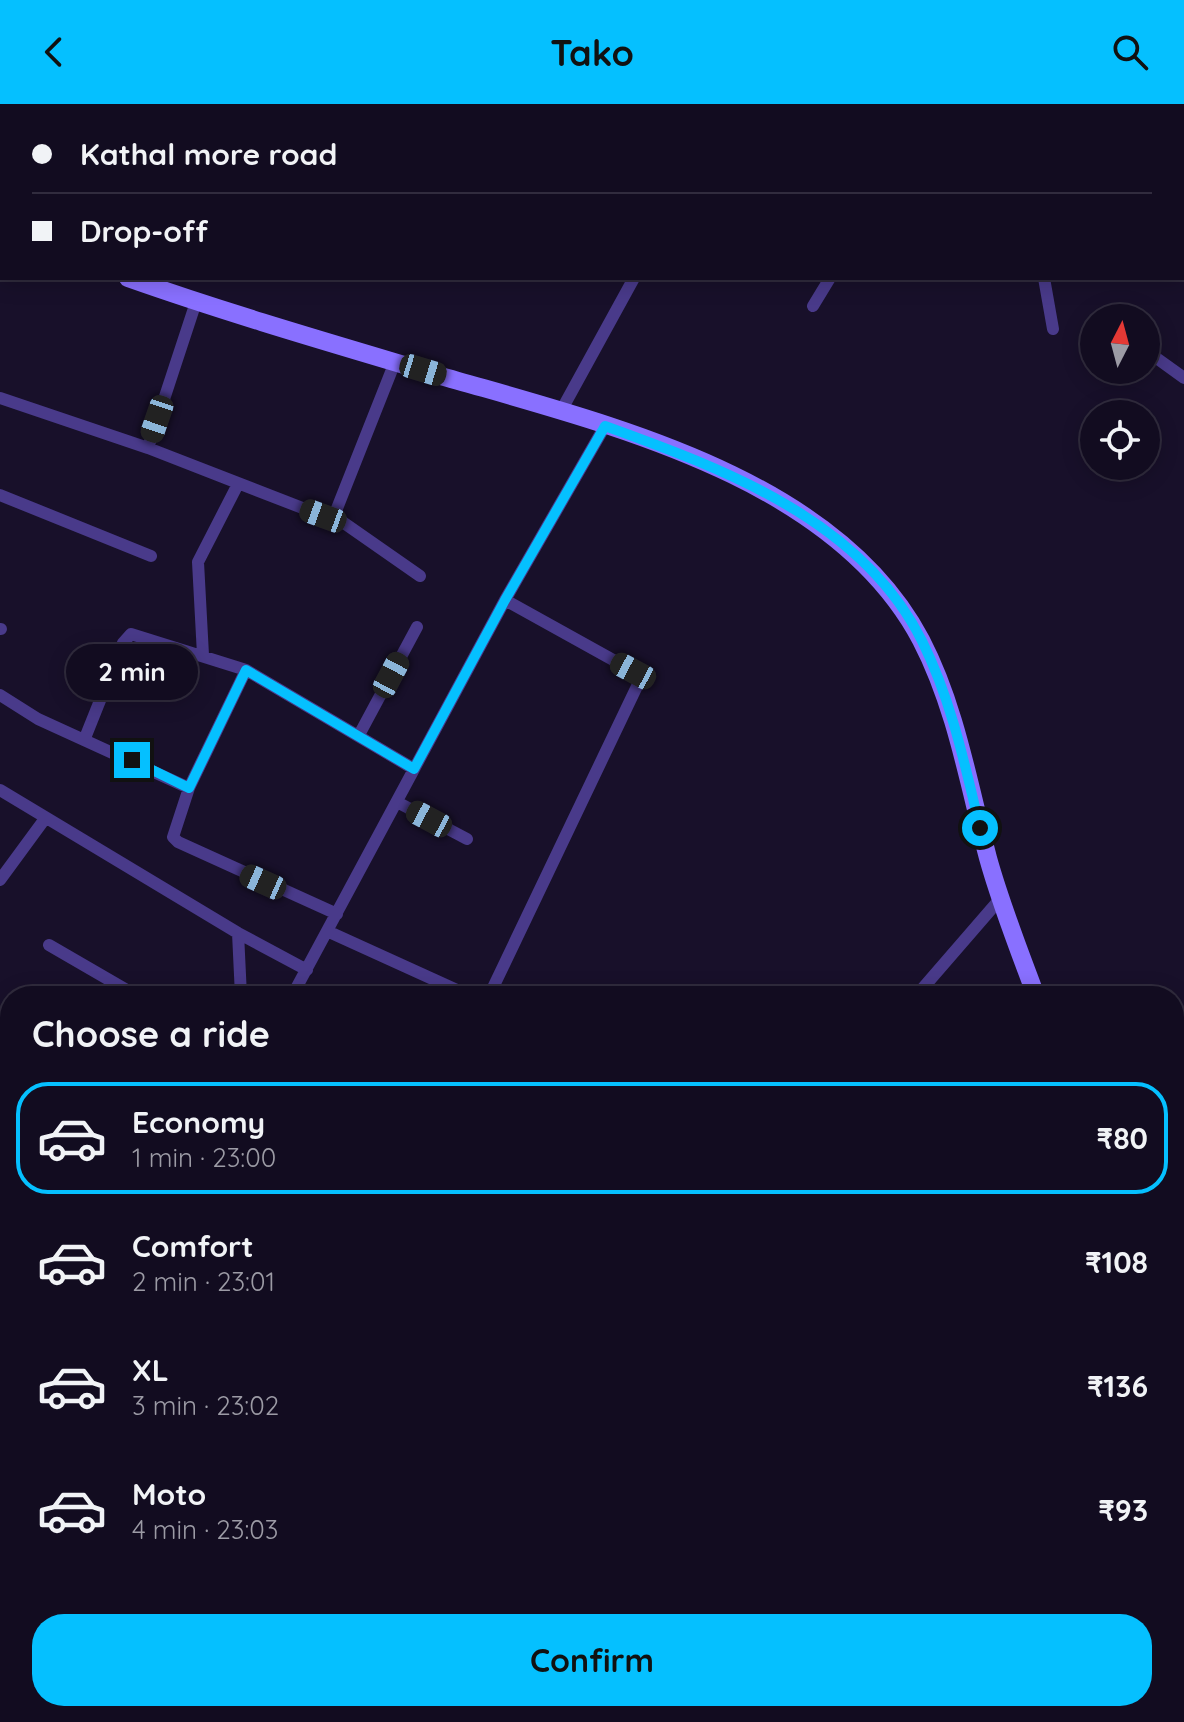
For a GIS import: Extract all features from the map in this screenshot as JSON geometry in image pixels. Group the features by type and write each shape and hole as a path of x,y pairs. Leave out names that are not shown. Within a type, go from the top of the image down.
{"main road":[{"path":"134,280 196,302 605,426 686,456 755,487 819,527 880,580 922,641 948,710 1000,899 1032,986"}],"street":[{"path":"561,411 633,280"},
{"path":"813,306 829,280"},
{"path":"1044,280 1053,329"},
{"path":"148,448 196,302"},
{"path":"1160,361 1184,378"},
{"path":"334,516 395,362"},
{"path":"0,398 148,448 323,516 334,516 420,576"},
{"path":"298,986 505,600 605,426"},
{"path":"203,655 198,562 238,484"},
{"path":"0,495 151,556"},
{"path":"494,986 640,680 633,671 505,600"},
{"path":"359,735 417,627"},
{"path":"85,738 123,643 131,634 246,670 414,769"},
{"path":"246,670 189,788 173,837 178,842 337,914"},
{"path":"0,695 38,719 189,788"},
{"path":"0,790 44,820 307,970"},
{"path":"397,802 467,839"},
{"path":"0,880 44,820"},
{"path":"925,986 1000,899"},
{"path":"327,931 448,986"},
{"path":"238,933 241,986"},
{"path":"49,945 120,986"}],"route":[{"path":"132,760 189,788 246,670 414,769 505,600 605,426 686,456 755,487 819,527 880,580 922,641 958,738 980,828"}]}
